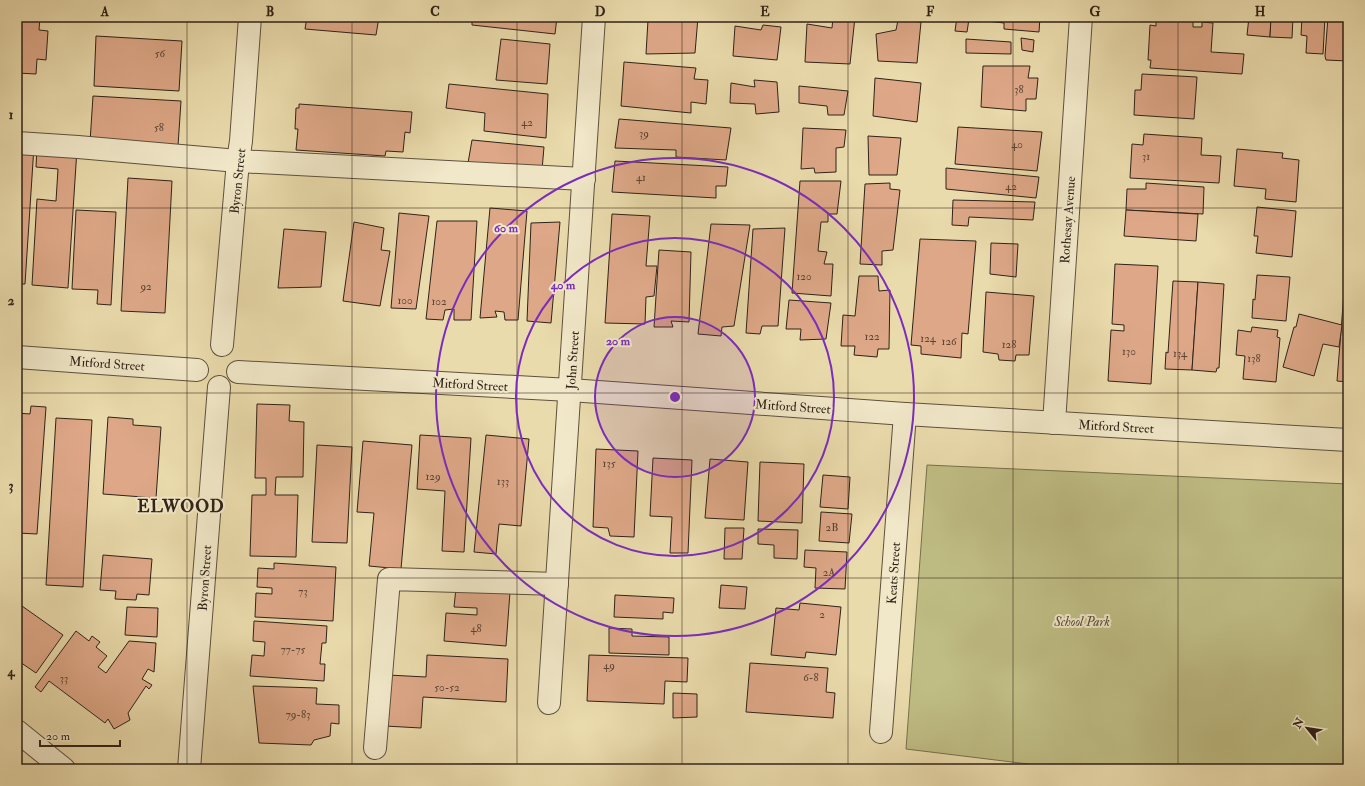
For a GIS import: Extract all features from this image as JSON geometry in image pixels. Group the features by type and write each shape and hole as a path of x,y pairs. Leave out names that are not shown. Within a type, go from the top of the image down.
{"street":[{"name":"Byron Street","path":"222,345 241,141 250,17"},
{"name":"John Street","path":"549,703 594,17"},
{"name":"Rothesay Avenue","path":"1054,423 1081,17"},
{"path":"17,143 238,161 584,179"},
{"path":"222,345 232,350 236,355 239,366 238,372 231,383 219,387 202,381 197,370 198,360 203,351 211,346 222,345"},
{"name":"Mitford Street","path":"17,357 197,370"},
{"name":"Mitford Street","path":"238,372 570,390 905,414 1348,440"},
{"name":"Byron Street","path":"189,769 219,387"},
{"name":"Keats Street","path":"881,732 905,414"},
{"path":"375,748 389,579 557,584"},
{"path":"17,731 64,769"}],"green space":[{"name":"School Park","path":"927,465 1348,484 1348,769 1069,769 906,749"}],"water":[{"path":"476,764 547,765 603,769 420,769"}],"building":[{"path":"17,17 40,17 39,30 48,31 46,60 37,59 36,74 17,73"},
{"path":"307,17 379,17 376,35 305,29"},
{"path":"472,17 557,17 555,34 472,25"},
{"path":"668,17 698,17 695,53 646,54 648,20 668,21"},
{"path":"833,17 855,17 850,64 805,62 807,24 832,28"},
{"path":"957,17 1040,17 1039,32 1004,29 1004,23 969,19 967,32 955,31"},
{"path":"1249,17 1271,17 1270,37 1247,35"},
{"path":"1271,17 1293,17 1292,38 1270,37"},
{"path":"1302,17 1325,17 1323,54 1306,53 1307,36 1301,35"},
{"path":"1328,17 1348,17 1348,61 1326,60"},
{"path":"1156,18 1193,20 1193,27 1202,27 1202,22 1213,23 1211,52 1244,54 1242,74 1150,68 1151,60 1148,60 1150,25 1156,26"},
{"path":"898,20 921,22 917,63 878,61 876,34 896,30"},
{"path":"763,25 781,27 777,60 733,56 735,26 761,30"},
{"path":"96,36 182,41 179,91 94,86"},
{"path":"1021,38 1034,40 1033,52 1022,50"},
{"path":"501,39 550,44 547,84 496,80"},
{"path":"966,39 1011,42 1011,54 966,53"},
{"path":"624,62 696,68 694,79 708,80 706,104 691,102 691,113 621,106"},
{"path":"983,66 1030,66 1028,78 1038,78 1036,99 1026,99 1026,111 981,107"},
{"path":"1142,74 1197,77 1194,119 1134,115 1135,90 1141,90"},
{"path":"875,78 921,83 917,122 873,116"},
{"path":"754,80 777,82 779,112 756,114 755,104 730,103 731,83 755,87"},
{"path":"449,84 548,94 546,138 484,131 485,113 446,108"},
{"path":"799,86 848,91 844,115 828,115 827,106 799,103"},
{"path":"93,96 181,101 178,146 90,142"},
{"path":"299,104 412,112 410,133 405,132 403,152 386,151 385,156 296,150 298,129 295,129 296,108 299,108"},
{"path":"619,119 731,128 726,160 676,157 676,150 615,148"},
{"path":"958,127 1042,132 1037,171 955,164"},
{"path":"803,128 846,130 844,147 836,148 836,172 815,173 814,168 801,169"},
{"path":"1144,134 1202,138 1201,155 1221,156 1219,183 1130,178 1132,144 1143,145"},
{"path":"868,136 901,138 897,175 869,175"},
{"path":"472,140 544,147 542,170 468,163"},
{"path":"17,145 34,146 25,284 17,284"},
{"path":"37,147 77,149 68,288 32,285 37,199 56,201 58,169 36,167"},
{"path":"1237,149 1283,153 1282,158 1299,160 1296,202 1265,199 1266,189 1234,186"},
{"path":"615,161 728,167 726,186 716,186 716,198 612,192"},
{"path":"946,168 1039,177 1036,198 946,189"},
{"path":"128,178 172,181 165,313 121,311"},
{"path":"800,181 841,181 837,214 828,214 828,222 821,222 818,251 827,252 824,264 833,264 831,296 792,293"},
{"path":"890,183 890,189 900,190 893,250 882,251 882,265 860,264 865,184"},
{"path":"1146,183 1204,187 1203,214 1126,210 1127,189 1146,189"},
{"path":"953,200 1035,202 1033,220 969,217 968,226 952,225"},
{"path":"1257,207 1296,211 1292,257 1256,253 1258,236 1254,236"},
{"path":"490,208 527,211 518,320 505,320 504,312 495,311 497,317 480,318"},
{"path":"76,210 116,212 111,305 97,304 98,290 72,289"},
{"path":"1126,210 1198,214 1196,241 1124,236"},
{"path":"399,213 429,216 416,309 391,308"},
{"path":"612,214 650,216 646,266 657,266 654,296 646,297 645,324 605,323"},
{"path":"437,221 477,221 471,320 454,320 454,309 445,310 443,320 426,319"},
{"path":"354,222 384,228 381,250 390,251 380,306 343,301"},
{"path":"560,222 551,323 527,321 531,223"},
{"path":"711,224 750,225 734,326 722,327 721,336 698,334"},
{"path":"785,228 778,326 762,326 760,334 746,333 753,229"},
{"path":"284,229 326,232 321,287 278,288"},
{"path":"920,239 976,241 968,334 962,333 961,358 921,354 921,346 911,345"},
{"path":"991,243 1018,244 1016,277 990,274"},
{"path":"659,250 691,252 689,322 671,321 673,327 654,327"},
{"path":"1115,264 1158,266 1151,384 1108,381 1111,330 1124,331 1124,325 1112,324"},
{"path":"1257,275 1290,277 1286,321 1252,318 1253,299 1255,300"},
{"path":"859,276 878,276 879,291 890,290 889,349 878,349 877,357 854,355 855,346 841,346 843,315 855,316"},
{"path":"1345,280 1348,280 1348,382 1337,381"},
{"path":"1173,281 1198,282 1192,370 1165,369 1166,352 1168,353"},
{"path":"1198,282 1224,284 1219,368 1217,368 1216,372 1192,370"},
{"path":"986,292 1034,296 1029,355 1016,355 1015,361 999,360 998,354 983,352"},
{"path":"789,300 831,303 826,339 800,340 801,329 786,329"},
{"path":"1299,314 1342,325 1339,347 1323,344 1314,376 1283,367"},
{"path":"1252,327 1278,330 1277,337 1280,338 1276,382 1243,379 1245,356 1236,355 1238,330 1251,332"},
{"path":"257,404 290,405 289,421 304,422 303,477 276,477 275,495 298,495 296,557 250,556 252,495 266,495 266,478 255,478"},
{"path":"31,406 46,407 37,534 17,533 17,413 30,414"},
{"path":"108,417 133,419 133,425 161,427 156,498 103,494"},
{"path":"56,418 92,420 83,587 46,585"},
{"path":"420,435 471,438 464,552 442,551 445,491 417,489"},
{"path":"486,435 529,439 521,526 499,524 496,554 474,552"},
{"path":"363,441 412,445 401,569 369,566 374,513 357,512"},
{"path":"317,445 352,447 347,543 312,542"},
{"path":"596,449 638,451 634,537 610,536 608,528 593,527"},
{"path":"653,458 692,460 688,553 670,553 672,517 650,516"},
{"path":"710,459 748,462 744,520 705,518"},
{"path":"760,462 804,464 802,523 758,521"},
{"path":"823,475 850,477 848,509 820,507"},
{"path":"821,512 852,514 849,543 819,541"},
{"path":"725,528 744,528 742,559 724,559"},
{"path":"758,529 798,530 797,559 774,558 774,545 758,544"},
{"path":"805,550 847,552 845,589 815,588 816,568 804,567"},
{"path":"103,555 152,559 149,595 137,594 136,600 115,599 116,591 100,590"},
{"path":"274,563 336,567 333,621 255,617 256,593 272,594 272,588 257,587 258,568 274,569"},
{"path":"721,585 747,587 745,609 719,608"},
{"path":"456,588 510,592 506,646 444,641 446,613 477,615 477,608 454,607"},
{"path":"615,595 674,598 673,613 663,612 663,619 614,617"},
{"path":"800,603 841,607 836,655 806,652 805,658 771,655 776,608 799,610"},
{"path":"17,605 22,606 63,635 36,673 17,660"},
{"path":"127,607 158,608 157,637 125,635"},
{"path":"254,621 327,626 326,643 322,643 320,664 325,664 324,681 250,676 252,655 264,656 265,642 253,641"},
{"path":"609,628 632,629 632,636 669,637 669,655 609,653"},
{"path":"76,631 89,641 92,636 100,642 96,647 107,656 98,667 106,673 129,641 156,643 154,672 148,669 142,679 152,685 149,689 146,686 128,713 130,720 114,729 108,719 105,723 49,681 41,692 35,687"},
{"path":"427,655 508,659 506,702 423,697 421,728 385,726 388,675 426,677"},
{"path":"589,655 688,658 687,682 665,681 664,704 587,701"},
{"path":"750,663 828,668 826,692 835,693 833,718 746,712"},
{"path":"253,686 317,688 316,704 339,705 339,724 331,723 330,736 314,740 311,745 259,743"},
{"path":"673,693 697,694 697,717 673,718"}],"district":[{"name":"ELWOOD","path":"181,506"}]}
